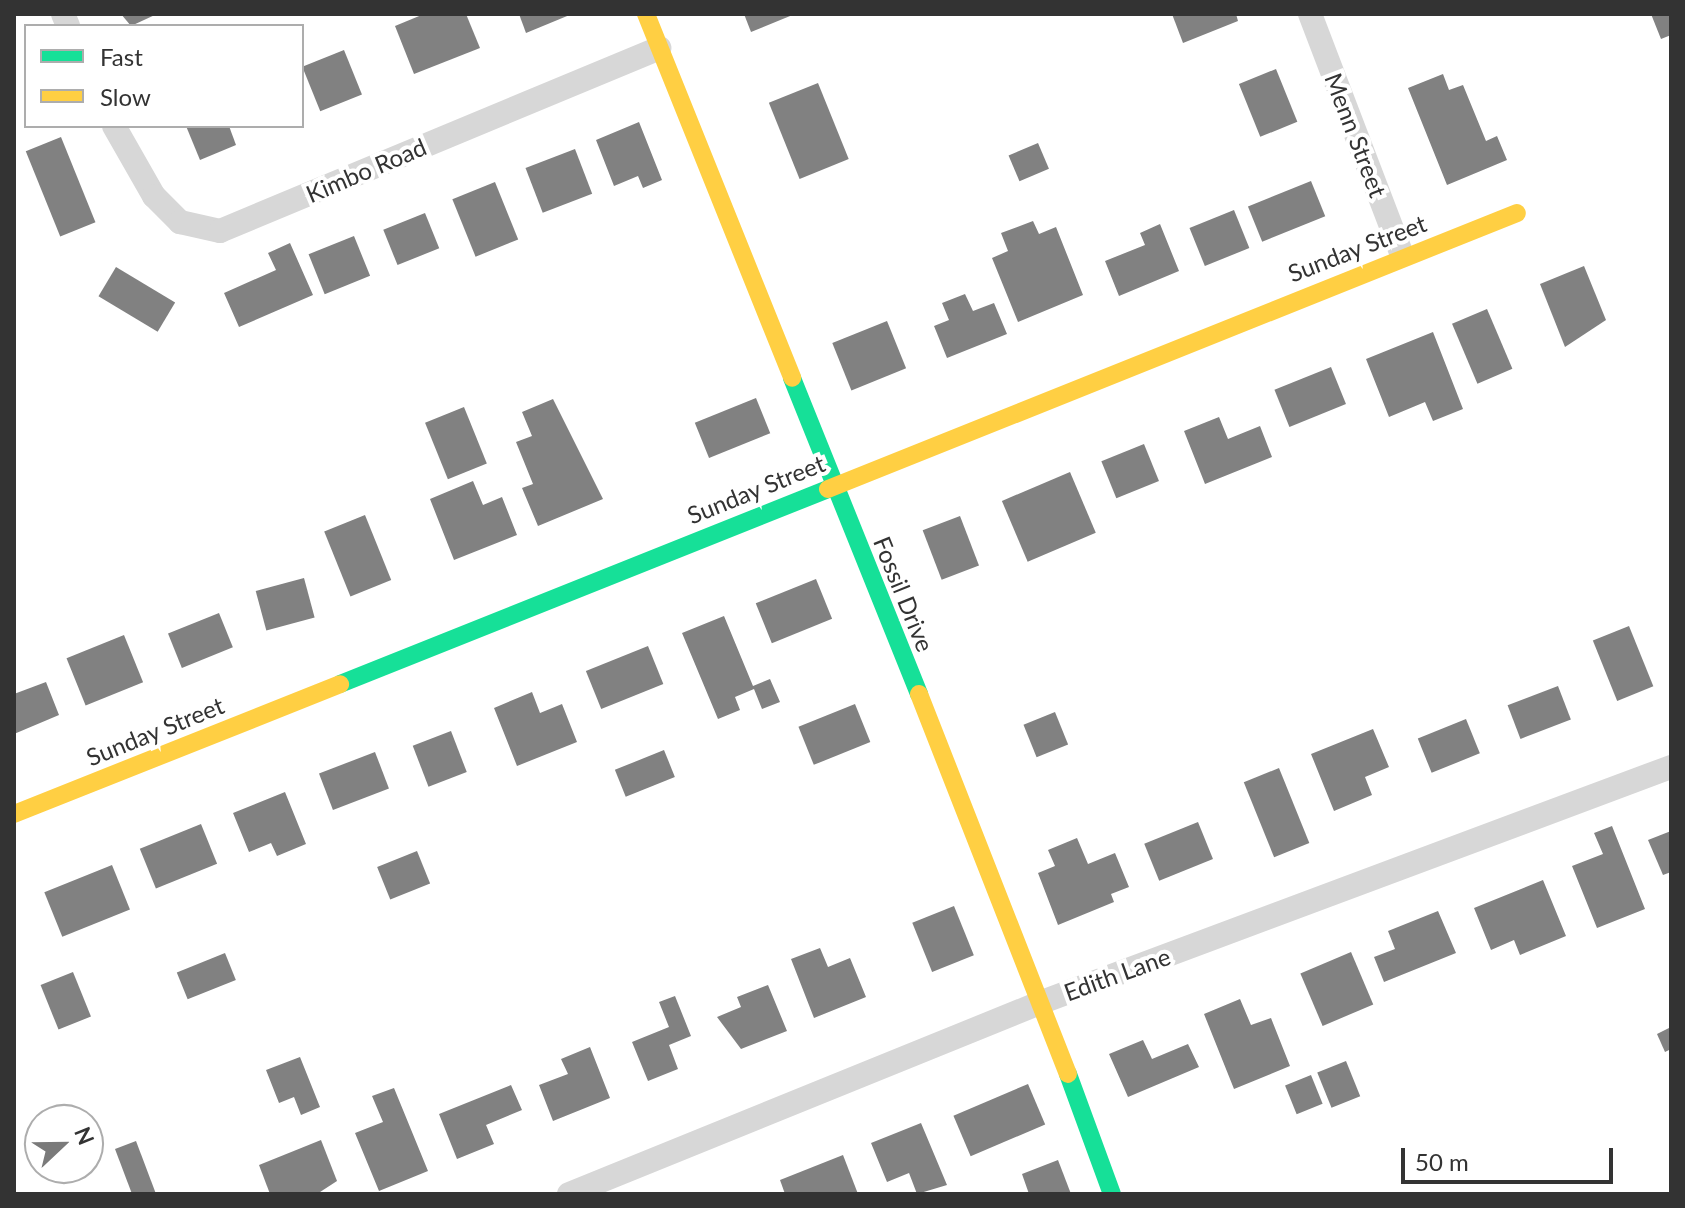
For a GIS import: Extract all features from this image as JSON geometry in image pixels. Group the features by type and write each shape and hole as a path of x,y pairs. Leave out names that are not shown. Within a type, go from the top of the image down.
{"street":[{"name":"Fossil Drive","path":"646,14 1042,1002 1112,1194"},
{"name":"Menn Street","path":"1310,14 1402,255"},
{"name":"Kimbo Road","path":"115,128 154,196 180,222 220,231 659,48"},
{"name":"Sunday Street","path":"14,814 1402,255 1517,213"},
{"name":"Edith Lane","path":"569,1194 1042,1002 1671,767"}],"building":[{"path":"121,14 157,14 135,24 129,24"},
{"path":"424,14 466,14 480,48 414,74 395,26"},
{"path":"519,14 572,14 526,33"},
{"path":"744,14 795,14 751,32"},
{"path":"1172,14 1236,14 1238,21 1183,43"},
{"path":"1651,14 1671,14 1671,35 1661,39"},
{"path":"344,50 362,95 320,111 304,66"},
{"path":"1276,69 1297,122 1260,137 1239,84"},
{"path":"1443,74 1449,90 1463,85 1486,141 1497,136 1507,160 1447,185 1408,88"},
{"path":"818,83 849,159 800,179 769,103"},
{"path":"639,122 662,180 643,188 638,176 614,186 596,140"},
{"path":"187,128 230,128 236,145 200,160"},
{"path":"61,137 95,222 60,237 26,151"},
{"path":"1038,143 1049,169 1019,181 1009,156"},
{"path":"575,149 592,194 543,213 526,168"},
{"path":"1311,181 1325,216 1262,242 1248,206"},
{"path":"495,182 518,239 476,257 452,199"},
{"path":"1234,210 1249,248 1205,266 1189,228"},
{"path":"425,213 439,248 398,265 383,230"},
{"path":"1033,221 1039,234 1056,227 1083,295 1018,322 992,258 1008,251 1001,233"},
{"path":"1160,224 1179,271 1119,296 1105,261 1145,245 1140,233"},
{"path":"354,236 370,276 325,294 309,254"},
{"path":"290,243 313,295 239,327 224,293 276,270 268,253"},
{"path":"1584,266 1606,320 1565,347 1540,284"},
{"path":"116,267 175,303 158,332 98,296"},
{"path":"965,294 973,311 994,303 1007,334 947,358 934,326 949,320 942,303"},
{"path":"1487,309 1512,369 1477,384 1452,324"},
{"path":"887,321 906,368 851,390 832,343"},
{"path":"1433,332 1463,409 1433,421 1425,402 1389,417 1366,359"},
{"path":"1331,367 1346,404 1289,427 1274,390"},
{"path":"756,398 770,433 709,458 695,423"},
{"path":"553,399 603,499 538,526 522,488 533,484 516,442 532,436 522,412"},
{"path":"464,407 487,464 448,479 425,423"},
{"path":"1219,417 1228,439 1260,426 1272,457 1205,484 1184,431"},
{"path":"1144,444 1159,481 1116,498 1101,461"},
{"path":"1070,472 1096,533 1028,562 1002,501"},
{"path":"473,481 483,505 502,497 517,535 454,560 430,499"},
{"path":"365,515 391,580 350,596 324,531"},
{"path":"960,516 979,565 942,580 923,530"},
{"path":"304,578 315,618 266,631 256,591"},
{"path":"816,579 832,619 772,643 756,603"},
{"path":"219,613 233,647 182,668 168,634"},
{"path":"724,616 753,686 770,679 780,702 762,709 754,689 735,697 740,710 718,719 682,633"},
{"path":"1629,626 1653,686 1617,701 1593,641"},
{"path":"124,635 143,682 86,706 67,658"},
{"path":"648,646 663,684 601,709 586,671"},
{"path":"46,682 59,715 14,734 14,694"},
{"path":"1558,686 1571,720 1520,739 1508,705"},
{"path":"532,692 540,713 562,704 577,742 517,766 494,708"},
{"path":"855,704 870,742 814,765 798,727"},
{"path":"1055,712 1068,744 1037,757 1023,725"},
{"path":"1466,719 1480,753 1432,773 1418,738"},
{"path":"1373,729 1389,767 1365,777 1372,795 1334,811 1311,754"},
{"path":"451,731 467,772 428,787 413,746"},
{"path":"664,750 675,777 626,797 615,770"},
{"path":"375,752 389,788 333,810 319,774"},
{"path":"1279,768 1309,843 1274,857 1244,782"},
{"path":"285,792 306,844 277,856 271,843 249,852 233,813"},
{"path":"1198,822 1213,859 1159,881 1144,844"},
{"path":"201,824 217,864 156,889 140,849"},
{"path":"1612,826 1645,909 1597,928 1572,866 1603,854 1594,833"},
{"path":"1671,831 1671,872 1663,875 1648,840"},
{"path":"1077,838 1088,864 1115,853 1129,887 1111,894 1114,902 1058,925 1038,873 1055,866 1048,850"},
{"path":"417,851 430,883 390,900 377,867"},
{"path":"112,865 130,910 62,937 44,892"},
{"path":"1543,880 1566,936 1520,955 1514,940 1491,950 1474,908"},
{"path":"954,906 974,955 932,972 912,923"},
{"path":"1438,911 1456,953 1384,982 1374,957 1395,949 1388,931"},
{"path":"820,948 828,967 850,958 866,997 814,1018 791,959"},
{"path":"1351,952 1373,1004 1323,1026 1300,973"},
{"path":"225,953 236,980 188,999 177,972"},
{"path":"73,972 91,1017 59,1030 41,985"},
{"path":"768,985 787,1031 741,1049 717,1017 741,1007 737,997"},
{"path":"675,996 691,1036 669,1045 678,1069 648,1081 632,1042 669,1027 659,1002"},
{"path":"1240,999 1251,1025 1271,1018 1290,1066 1234,1089 1204,1014"},
{"path":"1671,1027 1671,1049 1665,1052 1657,1034"},
{"path":"1143,1040 1152,1059 1188,1044 1199,1067 1128,1097 1109,1054"},
{"path":"590,1047 610,1098 553,1121 539,1085 568,1074 561,1059"},
{"path":"300,1057 320,1107 301,1115 294,1097 279,1103 266,1070"},
{"path":"1346,1061 1360,1096 1331,1108 1317,1073"},
{"path":"1311,1075 1323,1104 1297,1114 1285,1085"},
{"path":"1028,1084 1045,1125 971,1156 953,1116"},
{"path":"511,1085 522,1110 486,1125 494,1144 457,1159 439,1114"},
{"path":"394,1088 428,1171 379,1191 355,1133 383,1122 372,1096"},
{"path":"921,1123 947,1185 917,1194 909,1173 887,1182 871,1143"},
{"path":"321,1140 337,1181 317,1194 270,1194 259,1165"},
{"path":"136,1141 156,1194 132,1194 115,1149"},
{"path":"843,1155 858,1194 785,1194 780,1180"},
{"path":"1058,1160 1071,1194 1029,1194 1022,1174"}],"traffic: fast":[{"path":"792,378 919,694"},
{"path":"340,684 828,489"},
{"path":"1068,1074 1112,1194"}],"traffic: slow":[{"path":"646,14 792,378"},
{"path":"828,489 1517,213"},
{"path":"14,814 340,684"},
{"path":"919,694 1068,1074"}]}
